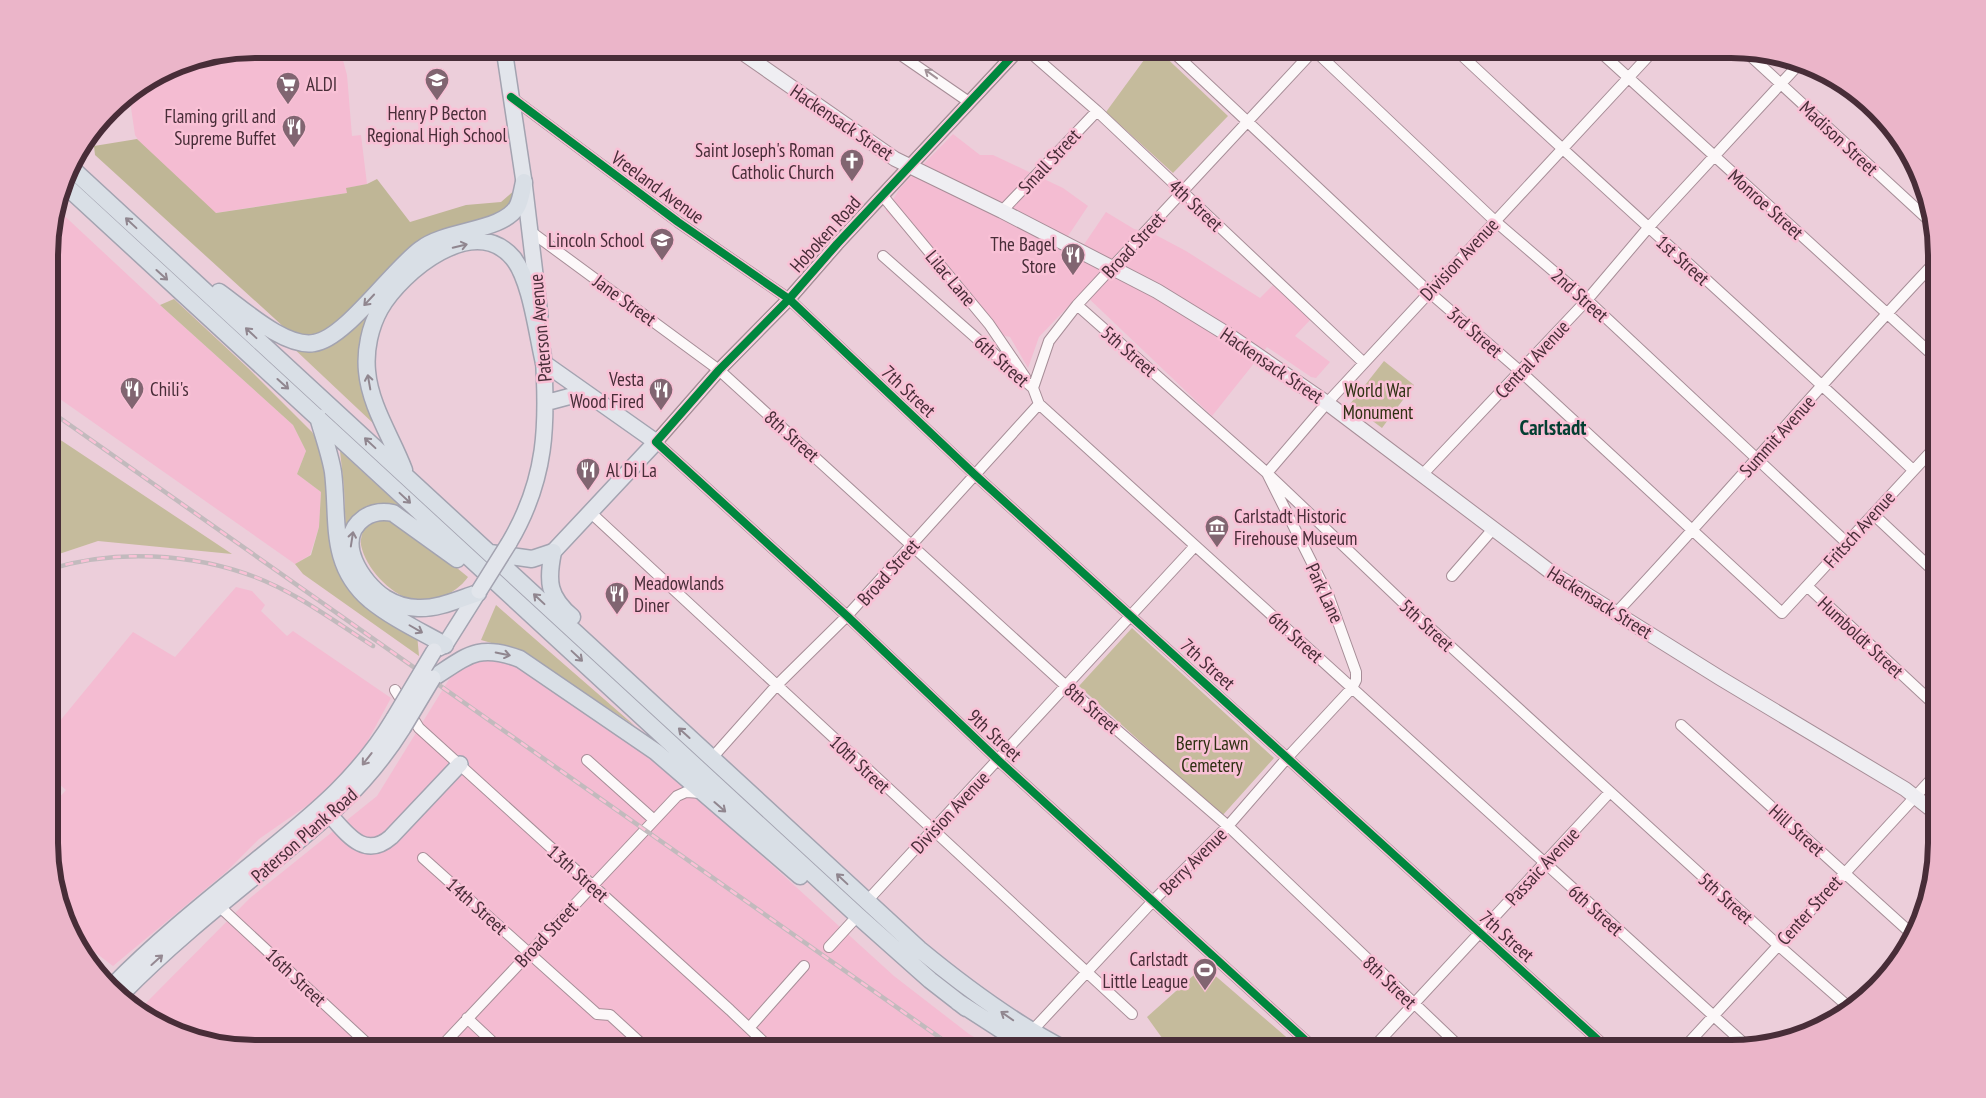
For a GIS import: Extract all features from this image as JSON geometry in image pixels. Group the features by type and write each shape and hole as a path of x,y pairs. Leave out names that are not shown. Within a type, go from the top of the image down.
{"highway":[{"path":"76,172 919,950 962,984 1031,1032 1047,1040"},
{"path":"167,256 285,338 300,343 315,343 328,339 340,331 404,262 423,248 454,234 501,222 510,216 517,206 524,182"},
{"path":"69,188 857,915 930,980 966,1008"},
{"path":"406,476 370,392 367,370 367,347 372,327 380,309 393,291 416,267 438,252 462,244 480,242 499,246 512,257 521,269 527,284 544,363"},
{"path":"318,417 332,471 338,546 348,574 361,592 446,653 470,654 490,652 520,659 644,743 907,969 1017,1040"},
{"path":"478,592 426,608 410,607 393,602 378,593 357,567 351,552 353,532 360,521 371,514 388,512 399,516 528,611"},
{"path":"490,553 532,559 553,552"},
{"path":"553,552 549,568 551,589 568,613 607,650 634,688"},
{"path":"433,678 446,653"}],"main road":[{"name":"Paterson Avenue","path":"478,592 509,543 525,513 538,476 545,438 544,363 524,182 505,58"},
{"name":"Hackensack Street","path":"750,58 895,159 1002,211 1157,291 1227,334 1327,403 1552,573 1916,797 1928,807"},
{"path":"544,363 656,442"},
{"path":"545,403 575,396 589,395"},
{"name":"Hoboken Road","path":"553,552 656,442"},
{"name":"Paterson Plank Road","path":"124,992 170,947 352,795 373,771 399,723 446,653 478,592"},
{"name":"Paterson Plank Road","path":"115,983 179,922 338,791 399,723 433,678"},
{"path":"330,815 346,834 357,842 367,846 380,845 391,837 460,764"}],"street":[{"path":"905,58 969,102"},
{"name":"Hoboken Road","path":"656,442 719,370 789,299 836,244 1011,58"},
{"name":"4th Street","path":"1036,58 1096,111 1364,363"},
{"name":"3rd Street","path":"1180,58 1429,292 1521,372 1782,613"},
{"name":"Broad Street","path":"1033,388 1049,341 1077,305 1306,58"},
{"name":"2nd Street","path":"1324,58 1495,220 1587,300 1847,542"},
{"name":"1st Street","path":"1465,58 1561,149 1913,470"},
{"name":"Monroe Street","path":"1607,58 1928,350"},
{"name":"Division Avenue","path":"1267,473 1327,403 1627,77 1647,58"},
{"name":"Madison Street","path":"1753,59 1925,217"},
{"name":"Central Avenue","path":"1422,475 1521,372 1713,156 1795,68"},
{"name":"Vreeland Avenue","path":"511,97 678,222 789,299"},
{"name":"Small Street","path":"1002,211 1096,111"},
{"name":"Lilac Lane","path":"882,195 989,324 1033,388"},
{"name":"Jane Street","path":"530,231 719,370"},
{"name":"6th Street","path":"883,256 1033,388 1039,404 1740,1040"},
{"name":"Summit Avenue","path":"1617,612 1823,386 1887,312 1928,269"},
{"name":"7th Street","path":"789,299 974,474 1598,1040"},
{"name":"5th Street","path":"1077,305 1267,473 1415,614 1778,945"},
{"name":"8th Street","path":"719,370 1066,686 1228,826 1452,1040"},
{"name":"Broad Street","path":"712,758 776,686 847,616 1039,404"},
{"name":"9th Street","path":"656,442 847,616 998,760 1152,902 1305,1040"},
{"name":"Fritsch Avenue","path":"1782,613 1928,454"},
{"name":"Park Lane","path":"1267,473 1336,614 1356,672 1352,688"},
{"name":"10th Street","path":"590,512 932,831 1132,1014"},
{"path":"1873,514 1928,566"},
{"path":"1452,576 1493,529"},
{"name":"Division Avenue","path":"867,902 1195,546"},
{"name":"Humboldt Street","path":"1807,586 1928,699"},
{"name":"Berry Avenue","path":"1031,1032 1152,902 1228,826 1287,758 1352,688"},
{"name":"13th Street","path":"395,690 419,728 762,1040"},
{"name":"Hill Street","path":"1681,725 1908,931"},
{"path":"587,760 653,819"},
{"name":"Center Street","path":"1691,1040 1843,873 1928,783"},
{"name":"Broad Street","path":"447,1040 653,819 677,796 686,792 703,793"},
{"name":"Passaic Avenue","path":"1380,1040 1610,792"},
{"name":"14th Street","path":"423,858 597,1014 610,1015 637,1040"},
{"name":"16th Street","path":"219,906 363,1040"},
{"path":"829,947 852,922"},
{"path":"1778,945 1845,1004"},
{"path":"749,1028 804,966"},
{"path":"467,1018 490,1040"}],"shaded area":[{"path":"342,58 347,75 352,136 361,135 367,184 347,188 347,193 215,213 210,211 142,146 135,135 130,101 179,72 203,64 228,59"},
{"path":"953,134 980,155 993,155 1063,188 1088,206 1068,236 1083,246 1106,212 1134,229 1152,233 1186,251 1260,298 1273,285 1311,319 1295,336 1330,362 1316,378 1311,377 1267,347 1212,416 1082,292 1039,337 1028,368 1010,337 1001,335 886,211 900,188"},
{"path":"137,139 216,213 347,193 346,188 367,184 377,179 410,222 466,205 501,202 517,188 513,206 495,217 444,229 411,252 333,330 306,337 286,329 95,155 94,146"},
{"path":"62,213 293,425 306,451 297,474 321,492 319,527 310,555 295,564 58,398 58,241"},
{"path":"236,587 252,591 265,605 261,611 287,636 293,631 391,698 360,755 318,798 259,839 226,872 113,966 84,942 72,919 61,882 58,857 58,799 66,790 58,783 58,723 133,632 175,657"},
{"path":"472,656 507,661 654,758 894,976 979,1040 241,1040 216,1037 179,1026 143,1006 250,898 377,796 461,660"}],"green space":[{"path":"1145,58 1167,58 1228,116 1173,173 1106,112"},
{"path":"174,299 248,368 312,432 325,454 334,548 417,634 419,656 303,574 295,564 311,555 319,527 321,492 297,474 306,451 293,425 160,305"},
{"path":"380,302 370,324 375,425 289,344 303,350 315,350 326,347 346,335"},
{"name":"World War Monument","path":"1384,361 1414,385 1382,428 1350,404"},
{"path":"58,438 232,554 98,541 58,554"},
{"path":"340,451 401,507 380,505 368,508 346,534 344,488"},
{"path":"378,519 398,520 468,577 451,593 435,600 418,602 395,591 373,571 361,545 363,530"},
{"path":"496,605 635,726 523,652 481,640"},
{"name":"Berry Lawn Cemetery","path":"1132,628 1274,758 1222,816 1079,686"},
{"name":"Carlstadt Little League","path":"1204,966 1290,1040 1164,1040 1147,1017"}],"railway":[{"path":"58,417 943,1040"},
{"path":"58,567 101,558 153,556 206,563 231,569 286,591 316,608 373,646"}],"cycle path":[{"path":"1011,58 837,244 789,299 719,370 656,442 847,616 998,760 1305,1040"},
{"path":"511,97 678,222 789,299 974,474 1598,1040"}],"place":[{"name":"Henry P Becton Regional High School","path":"437,101"},
{"name":"ALDI","path":"288,105"},
{"name":"Flaming grill and Supreme Buffet","path":"294,148"},
{"name":"Saint Joseph's Roman Catholic Church","path":"852,182"},
{"name":"Lincoln School","path":"662,261"},
{"name":"The Bagel Store","path":"1073,276"},
{"name":"Chili's","path":"132,410"},
{"name":"Vesta Wood Fired","path":"661,411"},
{"name":"Al Di La","path":"588,491"},
{"name":"Carlstadt Historic Firehouse Museum","path":"1217,548"},
{"name":"Meadowlands Diner","path":"617,615"},
{"name":"Carlstadt Little League","path":"1205,991"}],"district":[{"name":"Carlstadt","path":"1553,428"}]}
